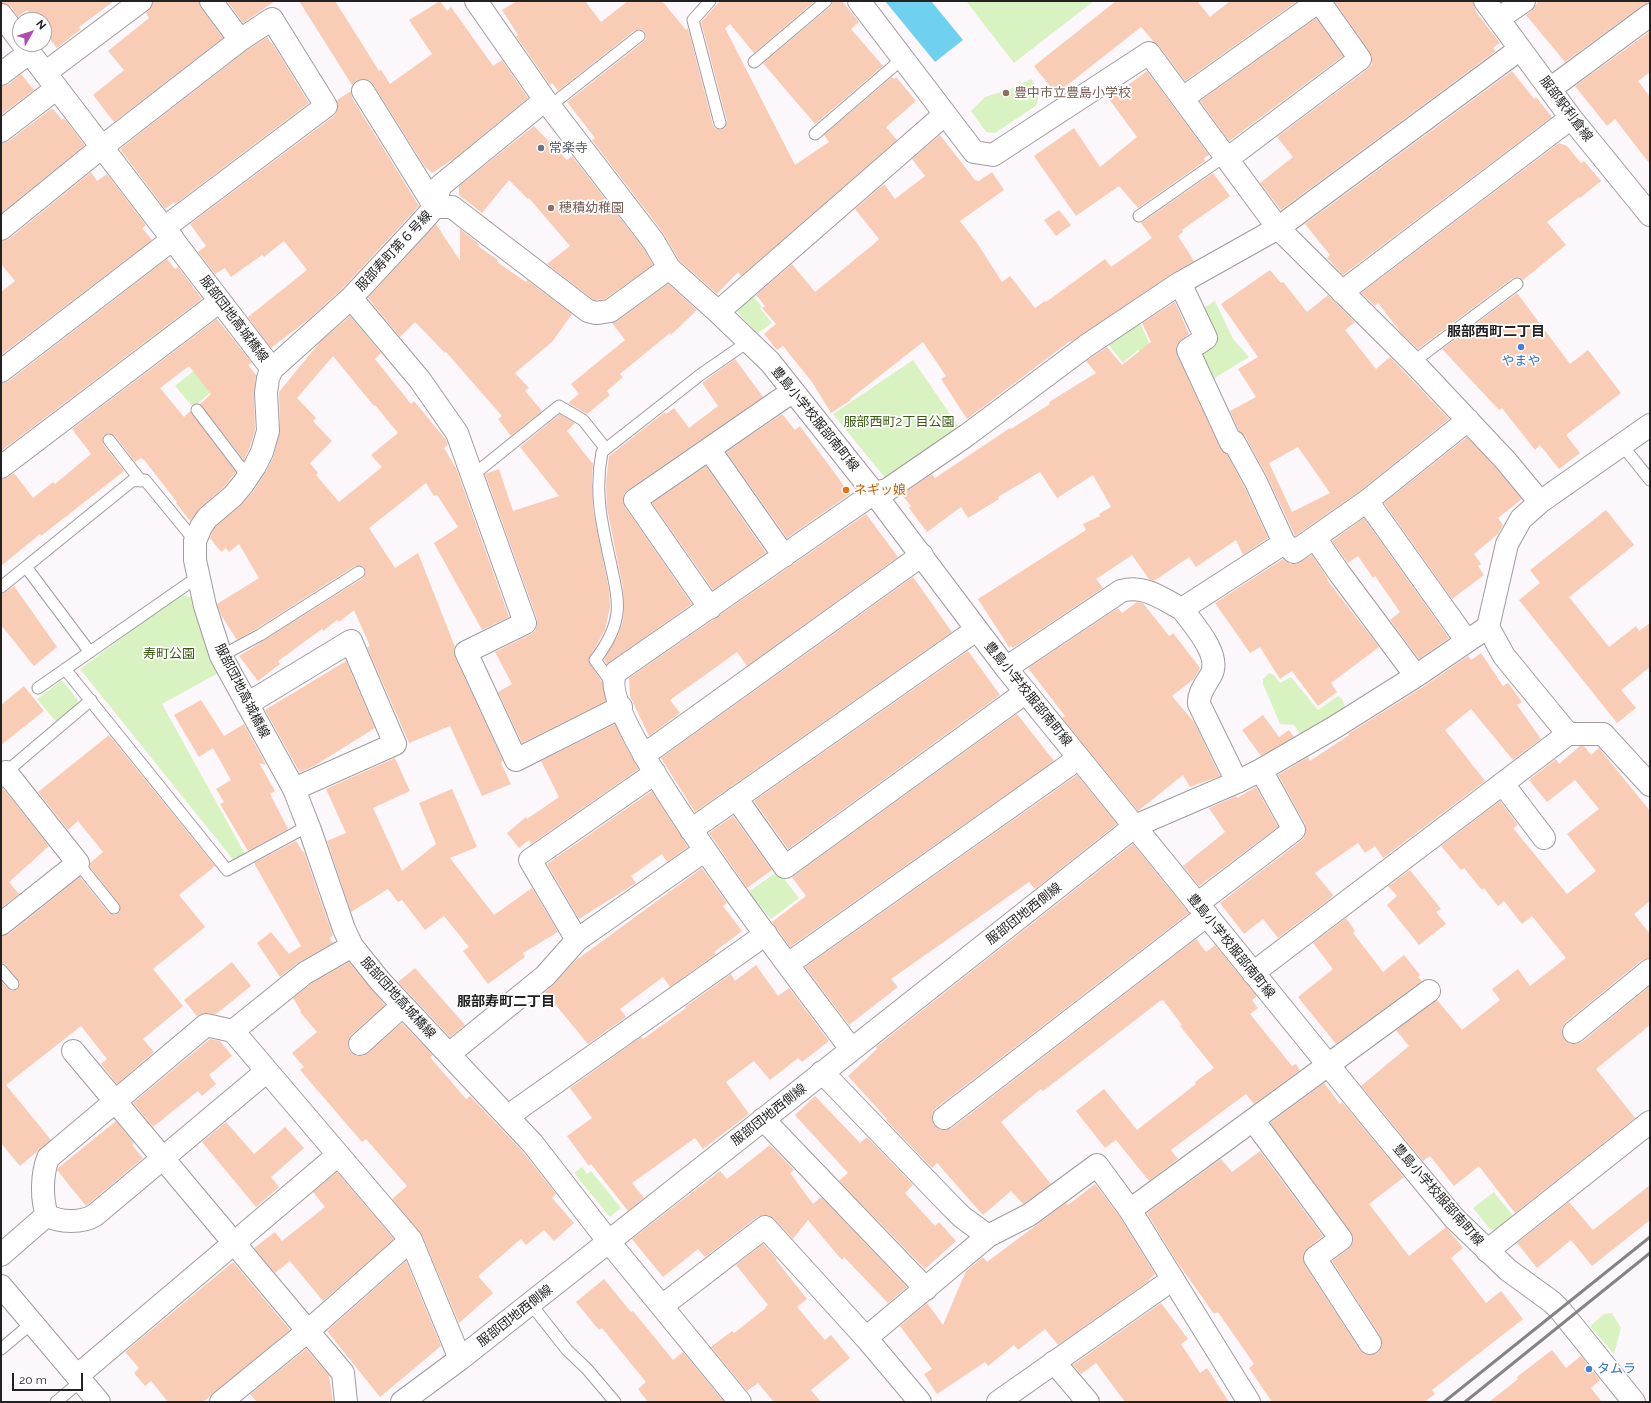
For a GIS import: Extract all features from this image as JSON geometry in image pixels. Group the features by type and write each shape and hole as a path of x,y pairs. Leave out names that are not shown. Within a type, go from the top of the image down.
{"street":[{"path":"1,131 51,80 141,1"},
{"path":"211,1 240,40"},
{"path":"859,1 944,115 974,152 992,155 1149,53 1278,228 1413,362 1506,461 1540,502"},
{"path":"1183,98 1319,1 1360,59 1226,158"},
{"name":"服部駅利倉線","path":"1485,1 1571,118 1650,215"},
{"path":"1498,19 1524,1"},
{"name":"豊島小学校服部南町線","path":"483,3 547,103 654,242 669,268 770,362 922,555 976,630 1006,668 1136,826 1328,1066 1454,1218 1508,1270 1552,1302 1634,1402"},
{"name":"服部団地高城橋線","path":"1,15 12,29"},
{"path":"1550,88 1650,15"},
{"path":"1,228 102,146 240,40 272,19 326,106 1,371"},
{"path":"851,1049 704,851 649,764 631,731 621,707 614,686 614,676 616,672 874,493 887,490 1086,346 1180,284 1278,228 1520,49"},
{"path":"1,74 18,52"},
{"name":"服部団地高城橋線","path":"29,52 272,369 268,378 266,393 267,437 257,462 248,477 233,496 204,522 195,541 195,560 205,606 221,656 294,789 344,929 352,946 380,982 450,1054 532,1144 609,1242 740,1402"},
{"path":"363,91 434,207 452,206 582,307 596,313 610,311 669,268"},
{"name":"服部寿町第６号線","path":"272,369 351,298 418,226 434,207 440,186 547,103"},
{"path":"718,312 944,115"},
{"path":"1342,292 1571,118"},
{"path":"1180,284 1206,338 1188,350 1231,443 1234,442 1256,482 1284,543 1294,552 1367,501 1468,420"},
{"path":"351,298 420,380 453,427 457,433 473,475 525,623 466,652 516,760 621,707"},
{"path":"1,467 220,301"},
{"path":"710,608 635,500 793,391"},
{"path":"1568,734 1504,656 1488,627 1507,544 1521,519 1540,502 1650,425"},
{"path":"709,449 784,556"},
{"path":"1367,501 1466,640"},
{"path":"1315,538 1416,676"},
{"path":"1182,609 1284,543"},
{"path":"578,940 530,860 649,764 922,555"},
{"path":"1006,668 1121,591 1130,588 1139,588 1182,609 1210,646 1212,673 1200,693 1199,704 1237,782"},
{"name":"服部団地西側線","path":"402,1402 460,1359 851,1049 1136,826 1261,770 1416,676 1466,640 1488,627"},
{"path":"691,830 976,630"},
{"path":"247,704 351,641 395,744 294,789"},
{"path":"736,798 785,867 1026,692"},
{"path":"1253,973 1568,734 1603,734 1650,785"},
{"path":"788,964 1079,758"},
{"path":"944,1118 1202,909 1294,830 1261,770"},
{"path":"1,924 78,863 3,774"},
{"path":"1503,784 1544,838"},
{"path":"450,1054 544,976 578,940 704,851"},
{"path":"508,1116 766,934"},
{"path":"232,1031 305,973 352,946"},
{"path":"1574,1032 1650,970"},
{"path":"1130,1210 1429,992"},
{"path":"360,1044 402,1006"},
{"path":"266,1071 90,1219 58,1220 47,1215 43,1204 43,1196 45,1166 48,1158 206,1025 232,1031 411,1240 460,1359"},
{"path":"73,1051 343,1373 346,1402"},
{"path":"822,1072 953,1208 988,1236"},
{"path":"763,1119 926,1289"},
{"path":"1254,1120 1341,1239 1315,1258 1370,1343"},
{"path":"1487,1251 1650,1122"},
{"path":"79,1378 338,1155"},
{"path":"866,1338 988,1236 1029,1215 1097,1164 1130,1210 1249,1402"},
{"path":"1,1255 47,1215"},
{"path":"662,1306 765,1227 866,1338 920,1402"},
{"path":"222,1402 308,1330 411,1240"},
{"path":"998,1402 1173,1279"},
{"path":"1,1286 99,1402"},
{"path":"1054,1362 1088,1402"}],"lane":[{"path":"710,1 693,20 720,123"},
{"path":"754,62 826,1"},
{"path":"547,103 639,36"},
{"path":"815,134 902,59"},
{"path":"1139,216 1226,158"},
{"path":"1413,362 1517,284"},
{"path":"614,686 595,660 609,639 617,614 615,584 598,498 599,467 602,452 700,375 749,341"},
{"path":"473,475 559,406 582,420 606,449"},
{"path":"197,410 248,477"},
{"path":"109,440 141,481"},
{"path":"1622,445 1650,480"},
{"path":"1,588 132,481 145,480 195,541"},
{"path":"26,567 90,651"},
{"path":"221,656 260,635 359,572"},
{"path":"38,688 189,583 200,581"},
{"path":"65,668 227,870 308,826"},
{"path":"3,774 91,700"},
{"path":"78,863 114,908"},
{"path":"1,970 13,984"},
{"path":"530,1303 567,1350 587,1369 615,1402"},
{"path":"1,1348 32,1323"},
{"path":"56,1402 79,1378"}],"green space":[{"path":"966,1 1094,1 1014,63"},
{"path":"1031,79 1039,91 1037,105 995,133 986,132 971,111 985,97 1013,88"},
{"path":"753,296 772,323 758,333 738,313 738,309"},
{"path":"1215,301 1233,339 1249,357 1213,379 1199,352 1201,309"},
{"path":"1139,321 1159,363 1152,366 1138,350 1123,363 1107,343"},
{"path":"207,360 224,382 193,407 175,386"},
{"name":"服部西町2丁目公園","path":"913,360 961,430 886,479 833,414"},
{"name":"寿町公園","path":"181,594 195,599 218,673 162,704 245,854 235,862 80,669"},
{"path":"1269,673 1274,675 1280,683 1291,677 1318,710 1338,696 1342,699 1346,709 1301,735 1294,725 1280,724 1263,684 1263,679"},
{"path":"62,680 78,700 76,707 56,722 37,699"},
{"path":"778,871 799,898 771,919 748,892"},
{"path":"582,1167 587,1174 591,1171 621,1208 610,1217 574,1173"},
{"path":"1494,1192 1513,1216 1496,1230 1490,1229 1473,1208"},
{"path":"1612,1313 1621,1328 1614,1354 1590,1326 1604,1314"}],"water":[{"path":"885,1 931,1 963,40 935,62"}],"building":[{"path":"1,1 114,1 79,27 81,29 57,48 52,42 52,12 29,12 27,10 24,12 14,12 11,7 1,3"},
{"path":"153,1 199,1 201,8 223,38 114,122 93,95 124,70 108,51 149,18 146,13 152,6"},
{"path":"227,1 275,1 243,23"},
{"path":"299,1 335,1 379,71 381,70 390,84 432,54 409,20 440,1 447,11 451,7 493,66 502,60 528,98 455,158 432,173 425,167 373,84 369,80 362,79 357,80 352,85"},
{"path":"517,1 585,1 601,22 628,1 662,1 686,30 688,28 713,125 715,128 721,130 725,128 727,121 701,22 720,1 815,1 754,53 730,24 725,28 795,165 829,142 824,135 892,77 894,79 896,77 916,101 886,127 897,140 741,276 738,272 717,294 679,260 664,234 592,140 595,138 567,102 643,42 646,38 645,32 641,29 635,30 558,91 552,83 550,85 516,36 518,35 502,10"},
{"path":"833,1 842,1 859,22 851,29 883,66 815,124 763,63 831,6"},
{"path":"1116,1 1197,1 1210,17 1230,1 1297,1 1185,81 1159,46 1141,27 1056,94 1034,66"},
{"path":"1334,1 1473,1 1476,12 1500,43 1493,48 1496,51 1281,210 1260,183 1293,157 1277,137 1368,69 1372,64 1370,52"},
{"path":"1539,1 1650,1 1650,3 1643,5 1565,62 1526,15"},
{"path":"1316,18 1343,56 1229,141 1200,101"},
{"path":"1649,32 1650,72 1638,81 1650,97 1650,164 1615,119 1607,126 1575,86"},
{"path":"267,37 309,103 175,204 174,202 165,209 120,149 247,50"},
{"path":"1147,71 1209,155 1204,158 1205,161 1138,208 1119,186 1076,216 1034,156 1074,128 1100,167 1137,137 1109,99"},
{"path":"1512,71 1534,99 1536,97 1552,117 1343,275 1327,258 1330,255 1305,224"},
{"path":"21,74 34,90 1,115 1,86 9,84"},
{"path":"351,91 352,98 419,206 342,289 309,319 271,348 248,317 307,270 284,241 264,257 262,255 231,277 225,268 215,274 198,252 206,246 190,224 334,116 337,111 337,100"},
{"path":"53,109 62,120 64,118 84,146 1,213 1,143 9,141"},
{"path":"534,126 567,160 572,156 644,249 653,265 605,299 594,300 547,264 570,246 529,198 528,199 509,180 482,213 459,195 459,186"},
{"path":"940,135 975,180 979,181 992,172 1004,190 960,221 977,243 1002,282 1010,276 1035,308 1045,301 1046,302 1105,259 1111,267 1152,238 1141,223 1213,173 1230,196 1182,230 1183,232 1178,236 1194,261 1173,273 1071,342 1070,341 967,419 941,379 946,376 923,342 850,399 851,400 831,413 812,382 783,346 777,350 764,334 776,324 762,308 765,306 756,295 792,264 815,292 875,243 879,239 855,209 884,184 895,199 925,176 912,159"},
{"path":"1559,143 1567,146 1581,163 1584,161 1601,181 1547,222 1566,245 1523,280 1519,277 1513,278 1418,349 1402,334 1378,303 1375,306 1361,293"},
{"path":"91,172 97,181 107,174 146,225 142,228 152,240 1,355 1,292 15,281 1,264 1,241 9,239"},
{"path":"1059,210 1071,225 1056,236 1044,220"},
{"path":"436,224 460,261 460,229 479,244 478,246 498,260 497,262 526,282 527,280 572,314 552,342 515,373 529,388 525,391 542,411 511,436 498,419 502,416 446,352 445,353 415,322 400,337 368,298"},
{"path":"167,259 175,269 178,267 202,299 1,451 1,383 9,381"},
{"path":"1270,270 1281,283 1283,282 1307,312 1328,295 1355,322 1345,330 1376,369 1390,357 1449,419 1360,491 1295,536 1267,476 1245,436 1239,431 1230,411 1256,397 1238,369 1258,357 1221,304","holes":["1298,447 1330,493 1292,512 1269,463"]},
{"path":"668,284 697,310 671,335 670,333 620,374 623,377 607,391 610,395 587,414 568,403 579,394 571,384 625,340 612,323 617,321"},
{"path":"1517,293 1570,364 1588,350 1621,393 1566,435 1580,453 1559,469 1540,445 1535,450 1502,408 1499,410 1442,349"},
{"path":"1175,302 1189,334 1177,344 1177,355 1220,448 1227,454 1245,488 1268,538 1243,555 1236,540 1196,567 1189,557 1154,581 1149,579 1132,555 1096,579 1103,588 1013,648 1011,646 1009,647 978,599 1086,530 1083,524 1100,516 1099,514 1111,507 1093,475 1057,498 1040,472 998,497 999,499 968,518 961,507 927,532 909,508 911,506 902,495 932,474 935,478 1010,428 1011,429 1050,404 1049,402 1096,373 1086,361 1107,347 1122,365 1151,342 1142,323"},
{"path":"350,316 381,353 375,359 411,404 414,401 446,440 448,445 444,448 456,468 509,617 482,630 434,543 458,527 437,495 434,496 426,483 369,528 395,568 418,553 455,647 455,657 503,761 501,763 511,784 482,796 450,726 409,743 367,647 370,646 354,610 339,622 337,620 323,631 322,629 278,661 280,664 258,681 239,656 363,578 366,572 363,566 355,566 237,640 221,615 217,604 259,578 239,544 229,552 226,548 221,552 210,538 216,526 241,505 253,492 265,473 273,458 280,431 279,392 320,342","holes":["333,356 374,406 375,405 398,433 371,455 382,467 339,502 316,475 318,473 310,463 332,441 313,421 316,418 297,398"]},
{"path":"217,319 252,363 248,365 256,375 254,394 255,430 244,460 200,404 211,394 189,366 160,388 184,417 190,411 236,472 224,487 199,509 190,521 145,461 141,458 135,462 115,436 108,433 103,437 103,444 124,471 41,536 40,534 1,566 1,479 14,473 33,498 53,482 55,484 91,454 72,429"},
{"path":"735,359 763,397 624,494 623,501 625,507 692,604 607,664 604,660 618,635 623,621 624,607 623,588 607,508 606,482 609,456 665,412 666,414 674,408 689,428 718,406 702,383"},
{"path":"560,414 575,423 567,431 592,463 593,462 593,510 609,590 610,607 605,630 588,660 604,685 606,701 522,743 498,692 512,684 495,652 535,631 537,619 485,474 499,469 513,511 559,496 520,447"},
{"path":"782,414 795,430 800,426 850,494 787,538 726,452"},
{"path":"1467,437 1497,469 1522,499 1498,518 1503,525 1498,534 1474,554 1481,564 1478,566 1484,575 1452,599 1384,503"},
{"path":"706,466 766,553 713,590 652,503"},
{"path":"1606,510 1634,545 1569,597 1609,647 1636,626 1639,631 1650,623 1650,667 1621,690 1636,708 1617,723 1519,600 1540,583 1530,570"},
{"path":"866,514 898,557 747,666 737,652 670,700 680,713 649,736 630,696 629,678"},
{"path":"1364,518 1449,638 1419,659 1390,620 1400,612 1375,576 1373,578 1358,556 1348,563 1332,541"},
{"path":"1312,555 1328,579 1327,580 1379,647 1331,683 1337,692 1318,706 1292,671 1280,679 1260,647 1250,653 1215,603 1283,559 1290,564 1296,564"},
{"path":"913,577 952,632 695,812 661,758"},
{"path":"14,586 57,647 34,666 1,625 1,594"},
{"path":"1137,602 1143,603 1169,636 1173,633 1200,668 1194,679 1172,696 1194,722 1220,776 1190,787 1183,775 1138,811 1062,718 1065,716 1028,668 1118,608 1122,613"},
{"path":"968,651 1000,695 788,849 754,801"},
{"path":"1481,653 1503,686 1508,683 1522,702 1517,705 1541,739 1513,760 1471,709 1445,730 1485,781 1383,858 1375,846 1365,853 1358,843 1315,873 1333,895 1330,899 1278,938 1263,919 1244,934 1220,903 1302,840 1305,835 1305,824 1278,775 1308,757 1310,761 1349,735 1348,734 1423,687 1468,656 1471,660"},
{"path":"346,661 375,728 314,766 301,772 299,771 265,710"},
{"path":"24,686 44,711 1,745 1,705"},
{"path":"201,700 224,736 244,724 266,765 259,763 275,791 270,794 288,829 248,851 220,804 224,802 216,789 231,780 213,748 199,757 174,715"},
{"path":"1017,714 1054,761 790,947 772,922 806,896 792,877"},
{"path":"1263,715 1279,737 1289,730 1294,737 1261,756 1242,730"},
{"path":"615,724 639,769 531,844 529,840 519,848 507,833 526,817 527,819 559,797 541,761"},
{"path":"109,735 215,866 179,895 205,927 153,969 183,1006 143,1039 154,1052 117,1084 101,1064 107,1059 81,1026 6,1085 51,1140 20,1166 1,1143 1,981 11,991 17,990 20,983 6,965 1,963 1,936 9,934 80,877 109,913 115,915 120,911 119,904 90,867 90,863 103,852 78,821 68,830 38,792"},
{"path":"1580,746 1584,746 1591,755 1599,748 1650,811 1650,901 1634,914 1650,934 1650,958 1642,960 1566,1022 1562,1028 1562,1034 1565,1040 1570,1044 1582,1042 1650,986 1650,1025 1596,1069 1635,1118 1515,1213 1479,1166 1454,1186 1430,1156 1423,1161 1361,1086 1409,1046 1396,1030 1437,1000 1462,1030 1500,1000 1492,989 1518,969 1530,986 1566,958 1532,916 1522,924 1504,901 1498,906 1484,888 1482,890 1464,868 1461,870 1441,846 1500,801 1518,825 1513,828 1567,894 1596,871 1567,834 1599,809 1575,780 1547,802 1529,780 1556,759 1559,764"},
{"path":"395,758 410,791 373,808 402,871 436,844 419,803 452,789 477,847 450,858 494,915 532,888 558,932 523,953 525,957 488,984 463,951 469,947 444,916 425,930 402,900 398,902 388,889 351,912 327,841 346,833 326,789"},
{"path":"1077,775 1117,824 1035,889 1029,882 891,979 898,987 849,1025 805,967"},
{"path":"1256,787 1278,827 1199,886 1183,866 1225,832 1209,808 1236,796 1237,798"},
{"path":"1,788 3,788 49,846 9,882 19,894 1,908"},
{"path":"652,791 688,847 667,862 662,854 631,876 636,883 579,919 547,864"},
{"path":"733,816 772,870 747,888 709,833"},
{"path":"296,841 304,852 333,936 329,938 333,943 299,962 280,977 257,943 271,932 289,954 301,946 254,863"},
{"path":"1133,844 1189,913 936,1108 932,1114 934,1125 940,1130 952,1128 1196,939 1206,952 1215,945 1257,996 1252,1000 1258,1008 1250,1014 1292,1066 1296,1064 1300,1070 1254,1104 1246,1094 1171,1150 1178,1159 1149,1181 1116,1140 1105,1148 1076,1111 1104,1089 1137,1130 1214,1068 1180,1026 1182,1025 1163,1000 1160,1001 1043,1091 1041,1089 1001,1122 1051,1184 1023,1204 1011,1191 983,1215 937,1163 932,1168 886,1120 887,1119 848,1076 877,1049 876,1047"},
{"path":"702,868 727,903 723,906 742,931 714,952 716,954 670,987 663,977 620,1009 626,1017 588,1044 545,992 575,961"},
{"path":"1410,870 1441,909 1436,912 1446,924 1419,945 1387,905 1397,896 1388,886"},
{"path":"1346,918 1355,931 1353,933 1383,972 1404,955 1420,975 1418,977 1422,981 1336,1044 1298,997 1333,969 1313,943"},
{"path":"232,962 251,986 216,1014 203,1013 197,1016 184,1000"},
{"path":"349,962 385,1005 351,1035 348,1041 348,1047 351,1052 357,1056 363,1056 402,1023 433,1055 430,1057 466,1099 470,1096 523,1152 556,1194 552,1198 574,1223 554,1241 544,1230 526,1245 521,1239 478,1276 493,1293 459,1323 422,1235 392,1199 407,1186 366,1139 362,1142 300,1070 304,1067 292,1053 317,1032 300,1012 301,1011 293,998 312,983"},
{"path":"756,965 778,996 789,988 829,1041 802,1062 798,1058 770,1080 754,1061 726,1082 749,1114 703,1149 695,1138 632,1183 644,1198 628,1211 591,1164 589,1166 567,1136 592,1118 570,1088 641,1037 643,1039 731,974 735,981"},
{"path":"415,968 465,1025 450,1037 398,982"},
{"path":"210,1039 220,1041 232,1056 209,1075 216,1084 202,1096 198,1091 153,1127 133,1103"},
{"path":"1324,1083 1340,1104 1342,1102 1404,1177 1369,1204 1409,1256 1446,1227 1463,1248 1451,1258 1486,1303 1501,1291 1523,1319 1432,1390 1435,1394 1424,1402 1272,1402 1249,1368 1254,1364 1218,1312 1214,1314 1175,1259 1147,1213 1221,1159 1232,1172 1260,1151 1323,1236 1304,1252 1303,1258 1305,1265 1360,1350 1364,1354 1370,1355 1377,1353 1381,1349 1382,1343 1380,1336 1332,1261 1348,1249 1352,1244 1353,1238 1351,1232 1270,1123"},
{"path":"815,1096 860,1143 867,1137 913,1185 905,1193 935,1226 939,1222 956,1241 925,1269 839,1181 848,1173 795,1115"},
{"path":"116,1121 134,1143 132,1145 143,1158 86,1206 57,1170"},
{"path":"226,1122 254,1154 285,1127 304,1148 271,1177 279,1187 256,1207 202,1142"},
{"path":"770,1145 794,1170 790,1173 813,1204 821,1197 907,1287 888,1303 844,1257 842,1260 808,1220 793,1239 769,1215 757,1217 705,1257 698,1249 663,1277 632,1239 720,1171 727,1179"},
{"path":"337,1172 394,1239 323,1301 290,1261 275,1273 254,1248 275,1232 282,1241 325,1207 313,1192"},
{"path":"1095,1184 1120,1217 1155,1274 1146,1283 1058,1345 1045,1329 1018,1350 1014,1345 988,1366 985,1362 937,1394 924,1374 932,1369 900,1326 927,1303 943,1325 966,1271 983,1257 987,1262 1066,1203 1068,1205"},
{"path":"1650,1185 1650,1220 1592,1266 1571,1240 1537,1268 1517,1243 1569,1202 1593,1230"},
{"path":"763,1244 777,1259 776,1260 807,1299 797,1307 825,1340 831,1335 850,1358 811,1390 821,1402 774,1402 758,1383 747,1391 711,1347 732,1331 734,1333 768,1305 736,1265"},
{"path":"406,1261 441,1346 380,1397 327,1331"},
{"path":"233,1262 290,1330 203,1402 168,1402 151,1381 145,1386 134,1373 139,1368 125,1352"},
{"path":"604,1279 631,1312 633,1311 673,1360 683,1352 724,1402 648,1402 638,1389 646,1382 602,1328 599,1330 576,1302"},
{"path":"1161,1303 1188,1339 1181,1344 1200,1373 1207,1368 1229,1402 1125,1402 1096,1363 1081,1374 1073,1365"},
{"path":"306,1349 329,1375 333,1402 257,1402 250,1394"},
{"path":"1552,1350 1566,1368 1581,1356 1600,1380 1591,1388 1602,1402 1489,1402 1518,1379 1517,1377"}],"railway":[{"path":"1444,1402 1650,1237"},
{"path":"1465,1402 1650,1253"}],"place":[{"name":"豊中市立豊島小学校","path":"1006,93"},
{"name":"常楽寺","path":"541,148"},
{"name":"穂積幼稚園","path":"551,208"},
{"name":"やまや","path":"1521,347"},
{"name":"ネギッ娘","path":"846,490"},
{"name":"タムラ","path":"1589,1369"}],"district":[{"name":"服部西町二丁目","path":"1496,332"},
{"name":"服部寿町二丁目","path":"506,1002"}]}
